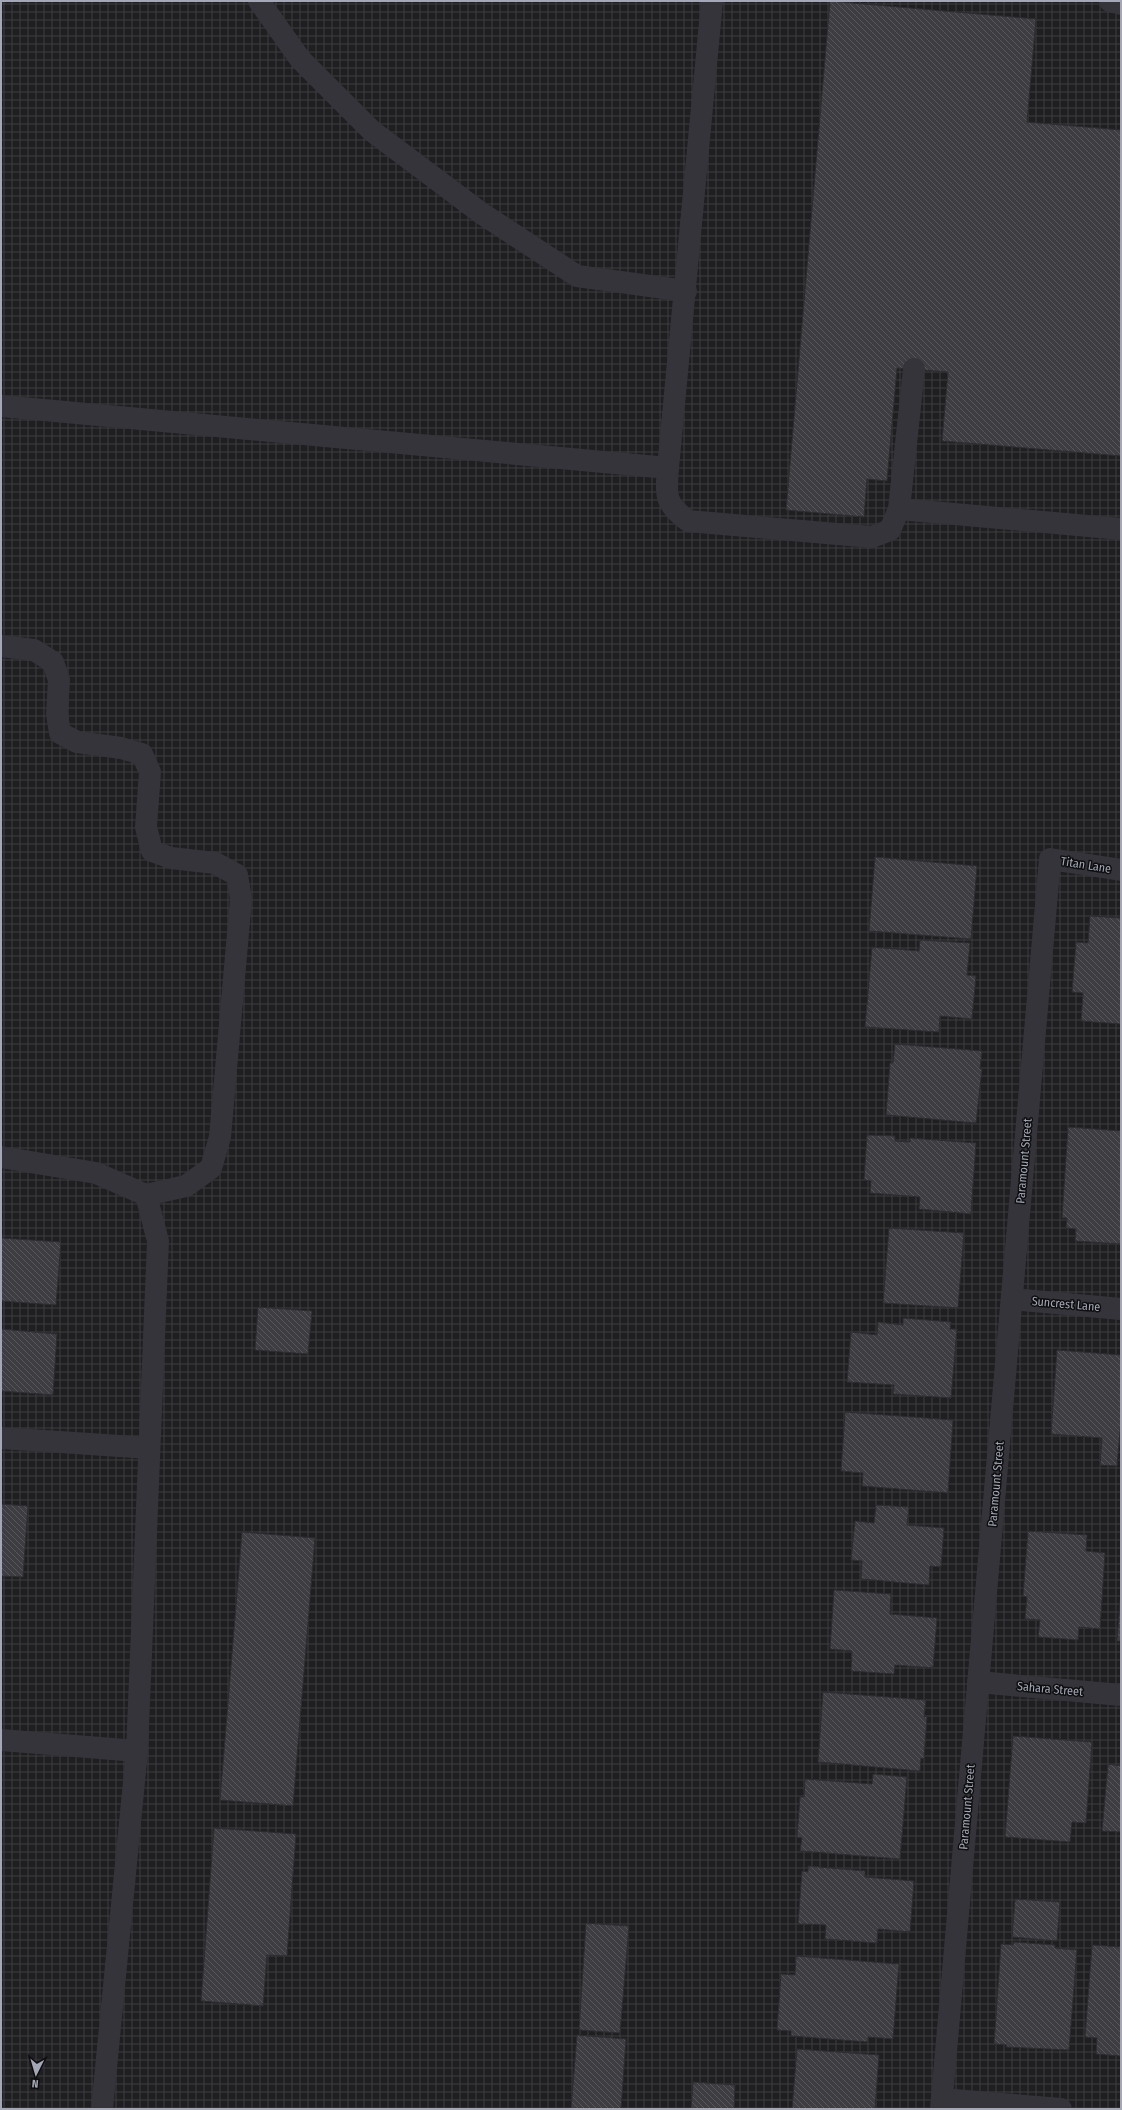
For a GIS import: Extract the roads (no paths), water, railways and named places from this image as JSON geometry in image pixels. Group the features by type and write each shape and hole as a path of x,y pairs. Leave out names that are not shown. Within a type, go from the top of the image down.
{"street":[{"path":"258,1 300,59 367,126 481,213 577,276 686,291"},
{"path":"712,1 666,493 674,510 688,520 872,537 890,530 899,508 914,369"},
{"path":"1110,1 1121,4"},
{"path":"1,406 668,468"},
{"path":"899,508 1121,529"},
{"path":"1,646 34,650 53,662 59,680 57,714 60,733 77,742 121,748 142,754 150,772 146,827 152,851 171,858 215,863 237,875 241,899 220,1137 211,1168 186,1186 146,1195 96,1173 1,1157"},
{"name":"Titan Lane","path":"1050,859 1121,870"},
{"name":"Paramount Street","path":"941,2104 1050,859"},
{"path":"102,2109 137,1751 158,1241 146,1195"},
{"name":"Suncrest Lane","path":"1012,1299 1121,1309"},
{"path":"1,1438 149,1448"},
{"name":"Sahara Street","path":"978,1682 1121,1695"},
{"path":"1,1740 137,1751"},
{"path":"941,2104 1061,2109"}]}
